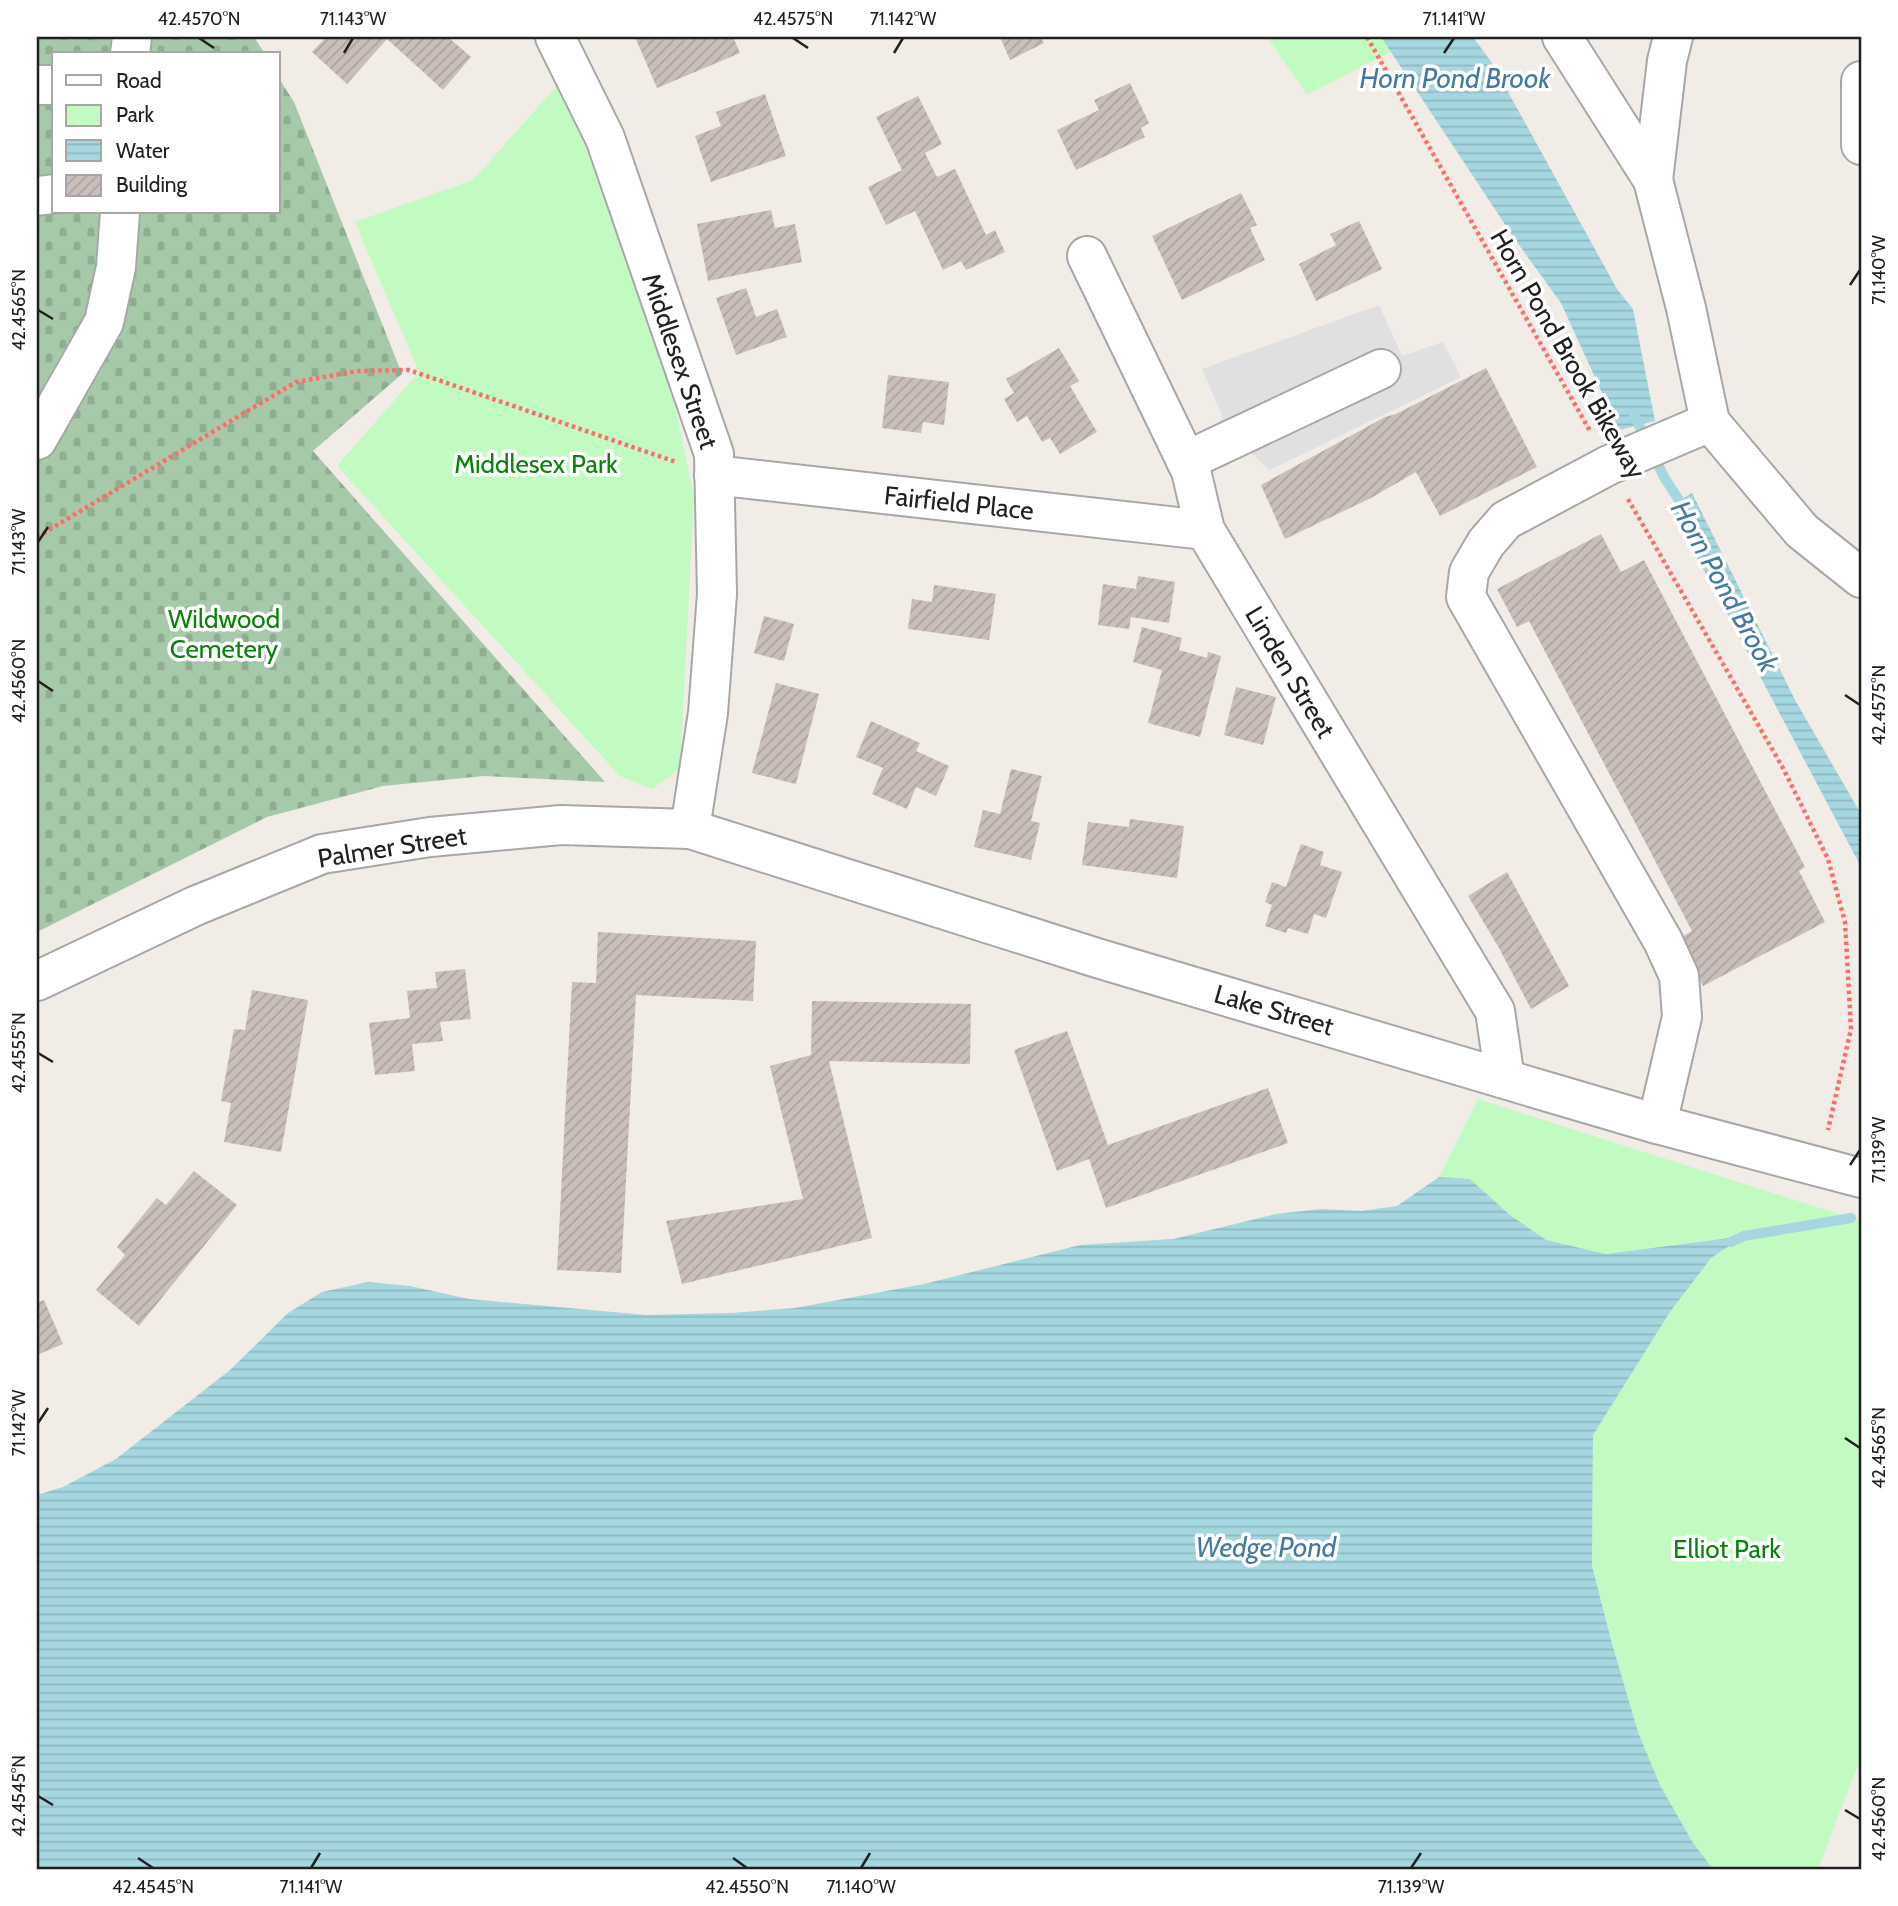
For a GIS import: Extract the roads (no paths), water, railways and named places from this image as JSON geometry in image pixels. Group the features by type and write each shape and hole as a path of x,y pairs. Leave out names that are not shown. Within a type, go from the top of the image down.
{"street":[{"name":"Middlesex Street","path":"555,37 605,138 714,454 716,607 708,712 690,829"},
{"path":"1562,37 1653,180 1686,308 1710,422 1802,531 1861,578"},
{"path":"1653,180 1667,61 1673,37"},
{"path":"1861,81 1861,145"},
{"path":"37,440 104,321 116,267 120,214"},
{"name":"Linden Street","path":"1087,256 1191,471 1205,530 1495,1011 1505,1079"},
{"path":"1186,461 1381,369"},
{"path":"1657,1124 1682,1017 1679,976 1663,940 1466,597 1469,572 1486,543 1506,520 1617,461 1710,422"},
{"name":"Fairfield Place","path":"714,475 1205,530"},
{"name":"Palmer Street","path":"37,981 195,906 322,854 430,837 561,825 690,829"},
{"name":"Lake Street","path":"690,829 1097,958 1657,1124 1861,1178"}],"water":[{"name":"Horn Pond Brook","path":"1381,37 1473,37 1492,63 1617,289 1633,309 1655,421 1619,430 1561,303 1514,238"},
{"name":"Horn Pond Brook","path":"1692,493 1795,700 1861,814 1861,867 1670,506"},
{"name":"Wedge Pond","path":"1439,1177 1470,1179 1510,1215 1546,1240 1606,1254 1744,1236 1711,1258 1670,1312 1593,1435 1592,1566 1611,1640 1638,1732 1660,1785 1693,1843 1713,1869 37,1869 37,1495 63,1487 116,1459 230,1370 288,1313 322,1292 368,1282 410,1286 469,1299 646,1315 795,1308 924,1284 1080,1245 1173,1239 1276,1214 1322,1209 1361,1211 1397,1206"}],"waterway":[{"name":"Horn Pond Brook","path":"1634,415 1664,477 1686,511"},
{"name":"Horn Pond Brook","path":"1731,1242 1744,1236 1851,1218"}],"park label":[{"name":"Middlesex Park","path":"536,464"},
{"name":"Wildwood Cemetery","path":"224,634"},
{"name":"Elliot Park","path":"1727,1549"}]}
